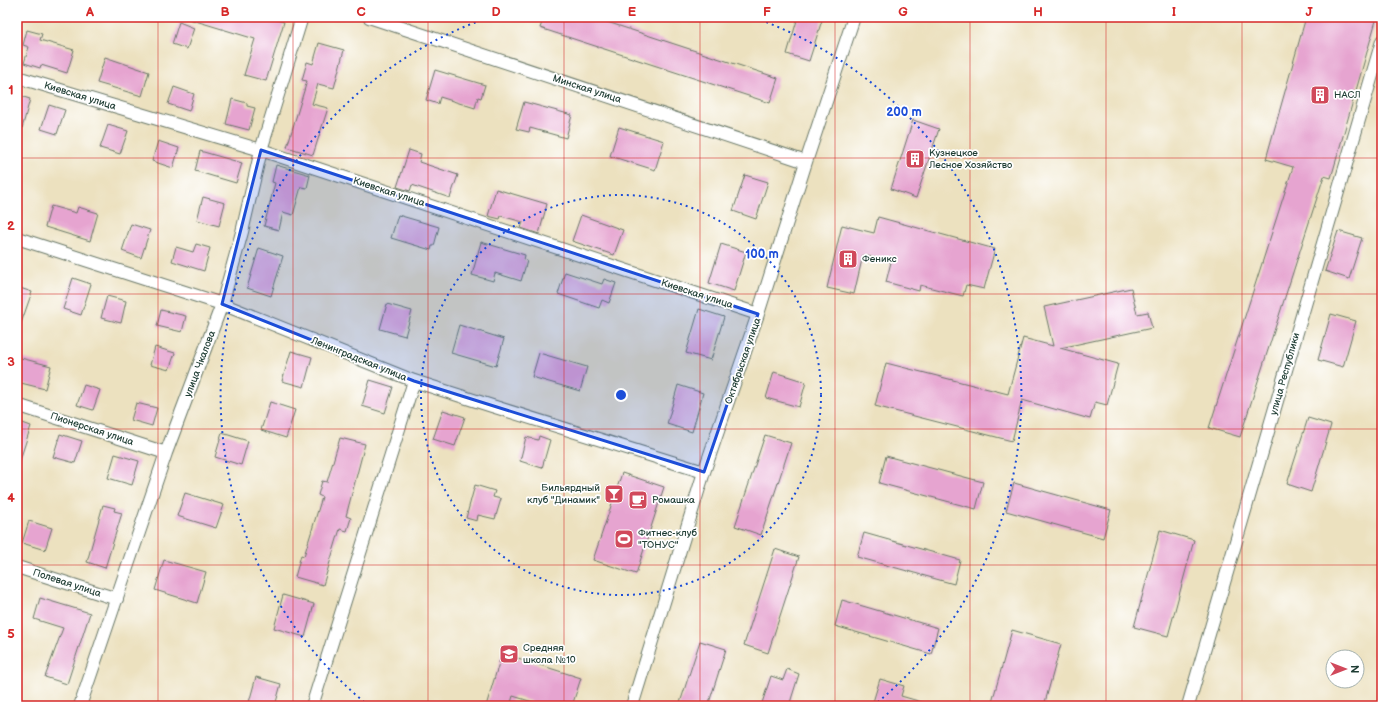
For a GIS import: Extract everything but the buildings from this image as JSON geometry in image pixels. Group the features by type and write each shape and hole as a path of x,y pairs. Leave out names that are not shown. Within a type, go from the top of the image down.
{"street":[{"name":"улица Чкалова","path":"80,706 166,453 222,304 242,232 261,150 302,17"},
{"name":"Минская улица","path":"369,17 806,162"},
{"name":"Октябрьская улица","path":"632,706 704,472 758,314 854,17"},
{"name":"улица Республики","path":"1188,706 1382,41"},
{"name":"Киевская улица","path":"17,77 261,150 758,314"},
{"name":"Ленинградская улица","path":"17,238 222,304 414,381 704,472"},
{"path":"312,706 414,381"},
{"name":"Пионерская улица","path":"17,405 166,453"},
{"name":"Полевая улица","path":"17,567 117,599"}],"highlighted area":[{"path":"261,150 758,314 704,472 414,381 222,304"}],"place":[{"name":"НАСЛ","path":"1320,95"},
{"name":"Кузнецкое Лесное Хозяйство","path":"915,159"},
{"name":"Феникс","path":"848,259"},
{"name":"Бильярдный клуб \"Динамик\"","path":"614,494"},
{"name":"Ромашка","path":"638,500"},
{"name":"Фитнес-клуб \"ТОНУС\"","path":"624,539"},
{"name":"Средняя школа №10","path":"509,654"}]}
